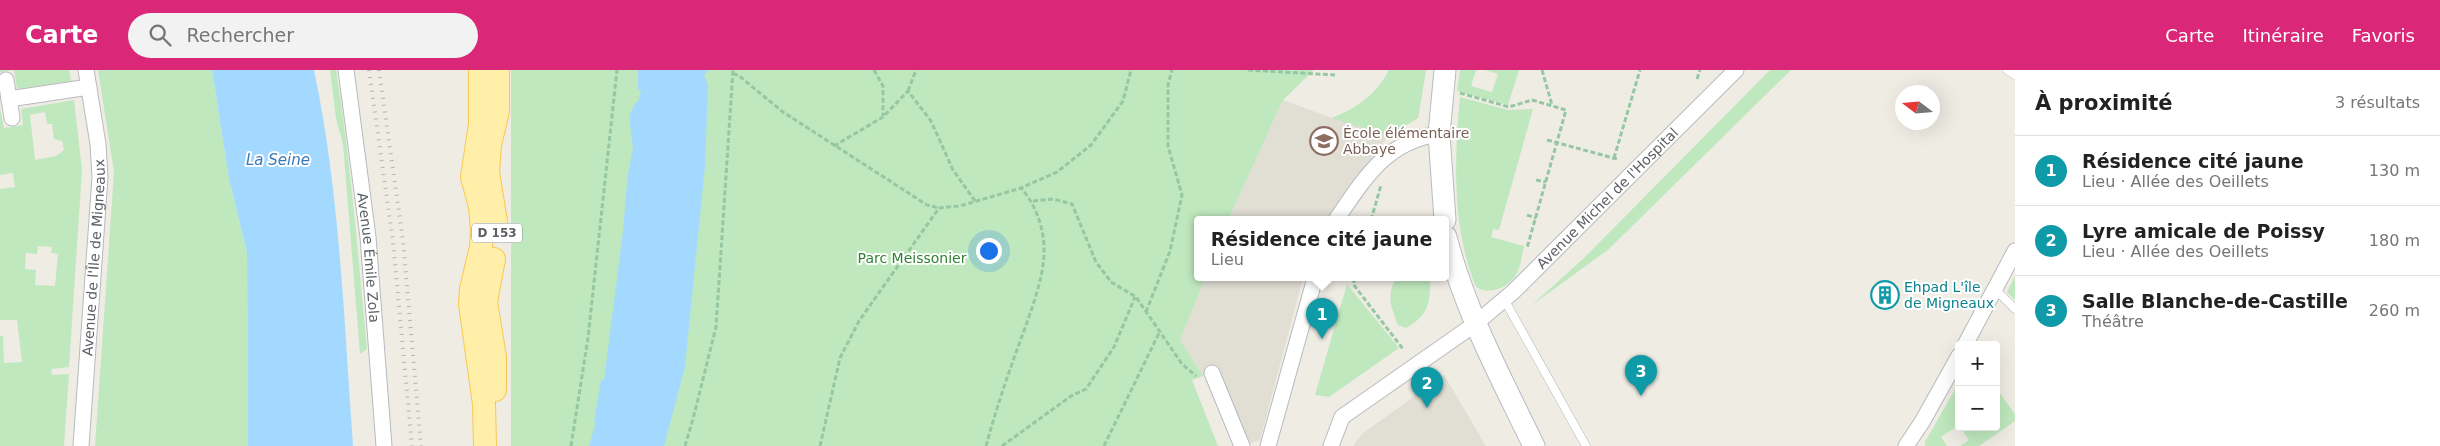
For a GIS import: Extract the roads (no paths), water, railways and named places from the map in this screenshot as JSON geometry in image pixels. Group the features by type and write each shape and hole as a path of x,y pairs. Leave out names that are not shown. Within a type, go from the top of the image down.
{"main road":[{"name":"D 153","path":"480,70 480,124 472,177 480,207 482,229 481,247 471,289 470,304 484,404 485,446"},
{"name":"D 153","path":"494,446 495,357 486,302 497,240 488,172 490,145 498,111 498,70"}],"street":[{"name":"Avenue de l'Île de Migneaux","path":"81,446 100,177 98,144 86,70"},
{"name":"Avenue Émile Zola","path":"346,70 368,237 384,446"},
{"path":"1445,70 1439,134 1445,216"},
{"name":"Avenue Michel de l'Hospital","path":"1331,446 1342,418 1475,324 1504,299 1736,70"},
{"path":"6,80 12,118"},
{"path":"9,99 89,87"},
{"path":"1339,216 1362,181 1392,150 1423,136 1439,134"},
{"path":"1449,250 1454,271 1475,324 1534,446"},
{"path":"1967,341 2015,251"},
{"path":"1268,446 1314,281"},
{"path":"1906,446 1922,422 1955,363"},
{"path":"1205,375 1242,446"}],"lane":[{"path":"2007,70 2015,75"},
{"path":"1995,290 2015,309"},
{"path":"1504,299 1586,446"}],"water":[{"name":"La Seine","path":"212,70 314,70 330,163 340,257 353,446 248,446 247,252 229,179"},
{"path":"638,70 708,70 704,76 708,84 705,166 685,367 664,446 589,446 596,422 594,421 601,380 604,380 623,231 628,174 633,148 629,116 636,102 638,102 641,91 638,89"}],"railway":[{"path":"369,70 393,242 412,446"},
{"path":"379,70 403,241 421,446"}],"place":[{"name":"École élémentaire Abbaye","path":"1324,141"},
{"name":"Ehpad L'île de Migneaux","path":"1885,295"},
{"name":"Résidence cité jaune","path":"1322,339"},
{"name":"Salle Blanche-de-Castille","path":"1641,396"},
{"name":"Lyre amicale de Poissy","path":"1427,408"}],"park label":[{"name":"Parc Meissonier","path":"912,258"}]}
